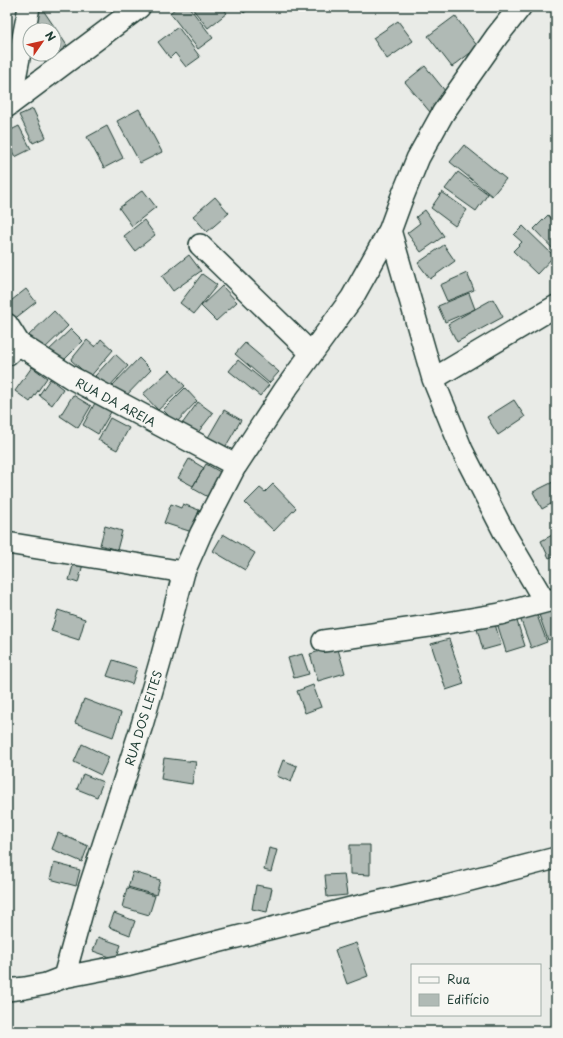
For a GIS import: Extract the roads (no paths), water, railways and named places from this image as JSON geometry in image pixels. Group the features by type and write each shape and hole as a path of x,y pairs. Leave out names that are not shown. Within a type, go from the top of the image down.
{"street":[{"path":"9,105 29,7"},
{"path":"9,105 139,7"},
{"path":"236,465 285,390 352,298 390,230 418,158 443,113 497,36 520,7"},
{"path":"323,641 500,614 550,601 501,527 462,450 433,379 390,230"},
{"path":"200,245 311,353"},
{"path":"433,379 556,306"},
{"name":"RUA DA AREIA","path":"7,325 13,350 72,378 236,465"},
{"name":"RUA DOS LEITES","path":"64,977 86,898 144,717 184,572 201,533 236,465"},
{"path":"7,542 184,572"},
{"path":"7,990 46,984 64,977 126,965 556,858"}]}
